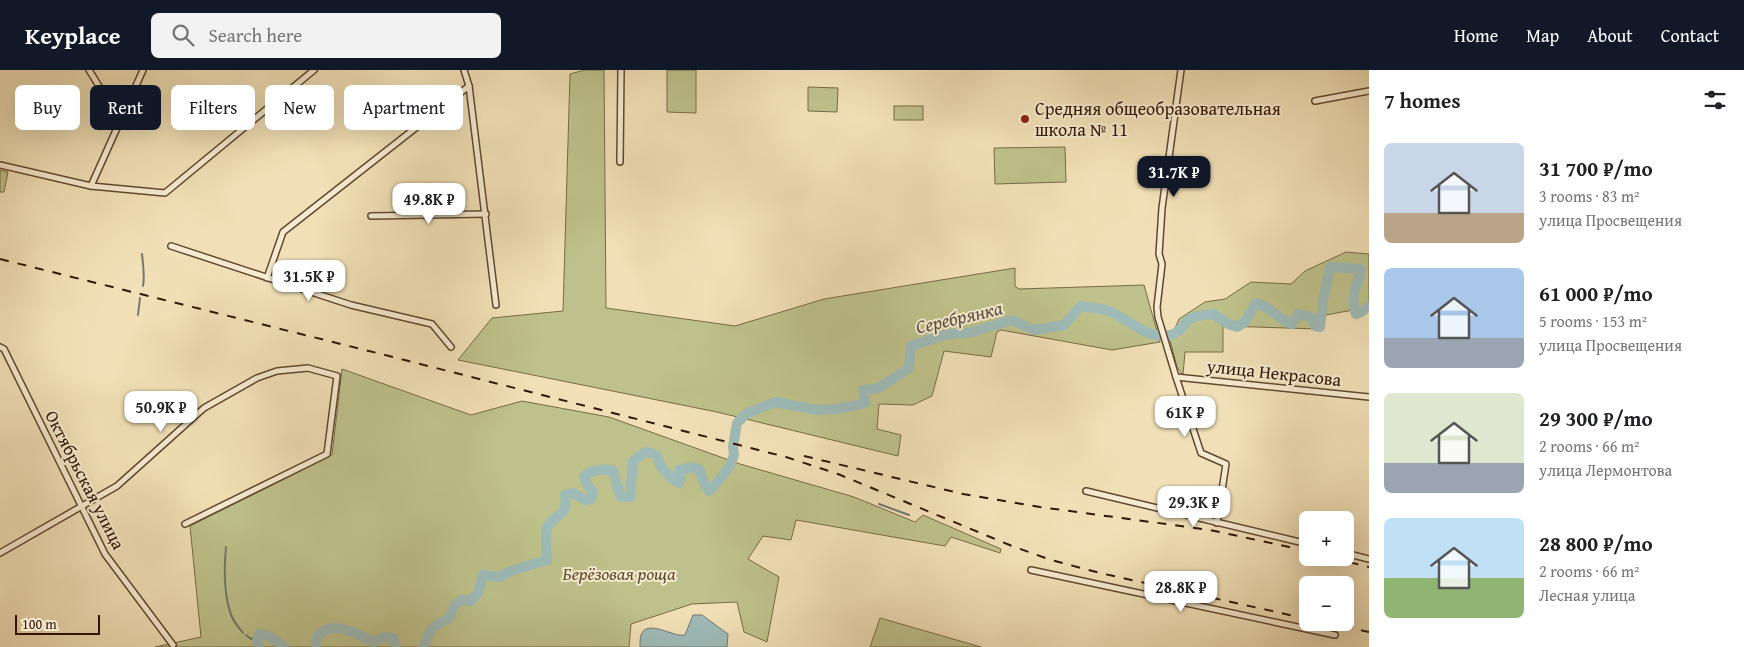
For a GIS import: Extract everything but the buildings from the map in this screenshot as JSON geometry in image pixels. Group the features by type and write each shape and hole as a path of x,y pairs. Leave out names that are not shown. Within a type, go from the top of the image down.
{"street":[{"path":"89,70 98,85"},
{"path":"137,85 143,70"},
{"path":"0,165 91,186 165,193 314,70"},
{"path":"464,70 469,86 496,305"},
{"path":"620,162 621,70"},
{"path":"1181,70 1162,208 1159,254 1162,264 1157,307 1165,341 1200,453 1226,464 1216,523"},
{"path":"267,278 282,232 469,86"},
{"path":"1316,101 1369,91"},
{"path":"91,186 117,130"},
{"path":"371,216 486,214"},
{"path":"172,246 351,305 432,324 451,347"},
{"name":"Октябрьская улица","path":"0,348 4,349 105,554 173,645"},
{"path":"0,553 117,486 204,408 257,378 277,371 308,368 336,376 327,454 185,524"},
{"name":"улица Некрасова","path":"1176,377 1369,397"},
{"path":"1086,491 1299,542"},
{"path":"1354,555 1369,559"},
{"path":"1031,570 1335,635"}],"green space":[{"path":"585,70 604,70 606,308 735,326 824,299 1015,268 1015,286 1019,289 1144,285 1160,342 1112,350 1001,330 997,332 991,357 944,351 932,396 913,405 879,404 877,429 901,435 898,456 717,412 458,360 492,318 563,311 570,74"},
{"path":"667,70 696,70 696,113 667,112"},
{"path":"808,87 838,88 837,112 808,111"},
{"path":"894,106 923,106 923,120 894,120"},
{"path":"1065,147 1066,182 995,184 994,148"},
{"path":"0,170 8,172 4,192 0,192"},
{"path":"1346,252 1369,254 1369,307 1326,315 1318,329 1223,326 1223,352 1185,352 1183,375 1177,367 1170,340 1179,319 1205,302 1225,299 1251,282 1291,284 1305,271"},
{"name":"Берёзовая роща","path":"342,369 471,415 522,401 609,417 740,464 854,497 915,522 923,515 1001,549 1000,553 951,537 945,546 796,520 791,540 763,536 748,559 779,577 767,642 744,632 737,602 692,604 631,624 629,647 155,647 201,637 190,526 332,455"},
{"path":"880,618 981,647 870,647"}],"water":[{"path":"693,615 702,615 728,634 727,647 640,647 641,635 644,630 649,628 685,635"}],"waterway":[{"path":"142,254 143,286"},
{"name":"Серебрянка","path":"423,647 432,628 449,618 455,605 461,600 471,601 478,593 483,575 500,577 511,571 547,560 547,528 563,512 566,502 565,495 574,493 584,500 591,499 593,492 584,477 590,472 613,470 621,497 630,497 633,461 645,452 652,453 657,456 665,471 679,483 681,478 679,470 692,467 699,469 709,491 730,466 734,455 733,447 737,423 746,414 775,402 818,410 838,409 865,403 863,390 879,388 909,368 911,346 943,335 972,332 1012,320 1034,330 1064,325 1081,306 1108,311 1146,332 1162,336 1174,334 1190,319 1213,314 1228,324 1237,327 1245,322 1256,303 1292,324 1298,314 1311,317 1315,326 1320,327 1330,267 1361,269 1353,301 1356,314 1369,306"},
{"path":"138,315 140,298"},
{"path":"879,504 909,515"},
{"path":"226,547 227,600 233,619 243,633"},
{"name":"Серебрянка","path":"316,647 316,641 321,633 325,630 336,628 347,630 374,642 383,637 393,638 396,647"},
{"name":"Серебрянка","path":"260,647 257,641 259,634 271,637 284,647"},
{"path":"246,635 251,639 257,637"}],"railway":[{"path":"0,259 786,457 838,474 1012,546 1051,560 1100,573 1299,617"},
{"path":"804,456 963,494 1040,507 1210,530 1299,549"},
{"path":"1354,563 1369,567"},
{"path":"1354,629 1369,632"}],"place":[{"name":"Средняя общеобразовательная школа № 11","path":"1025,119"}]}
